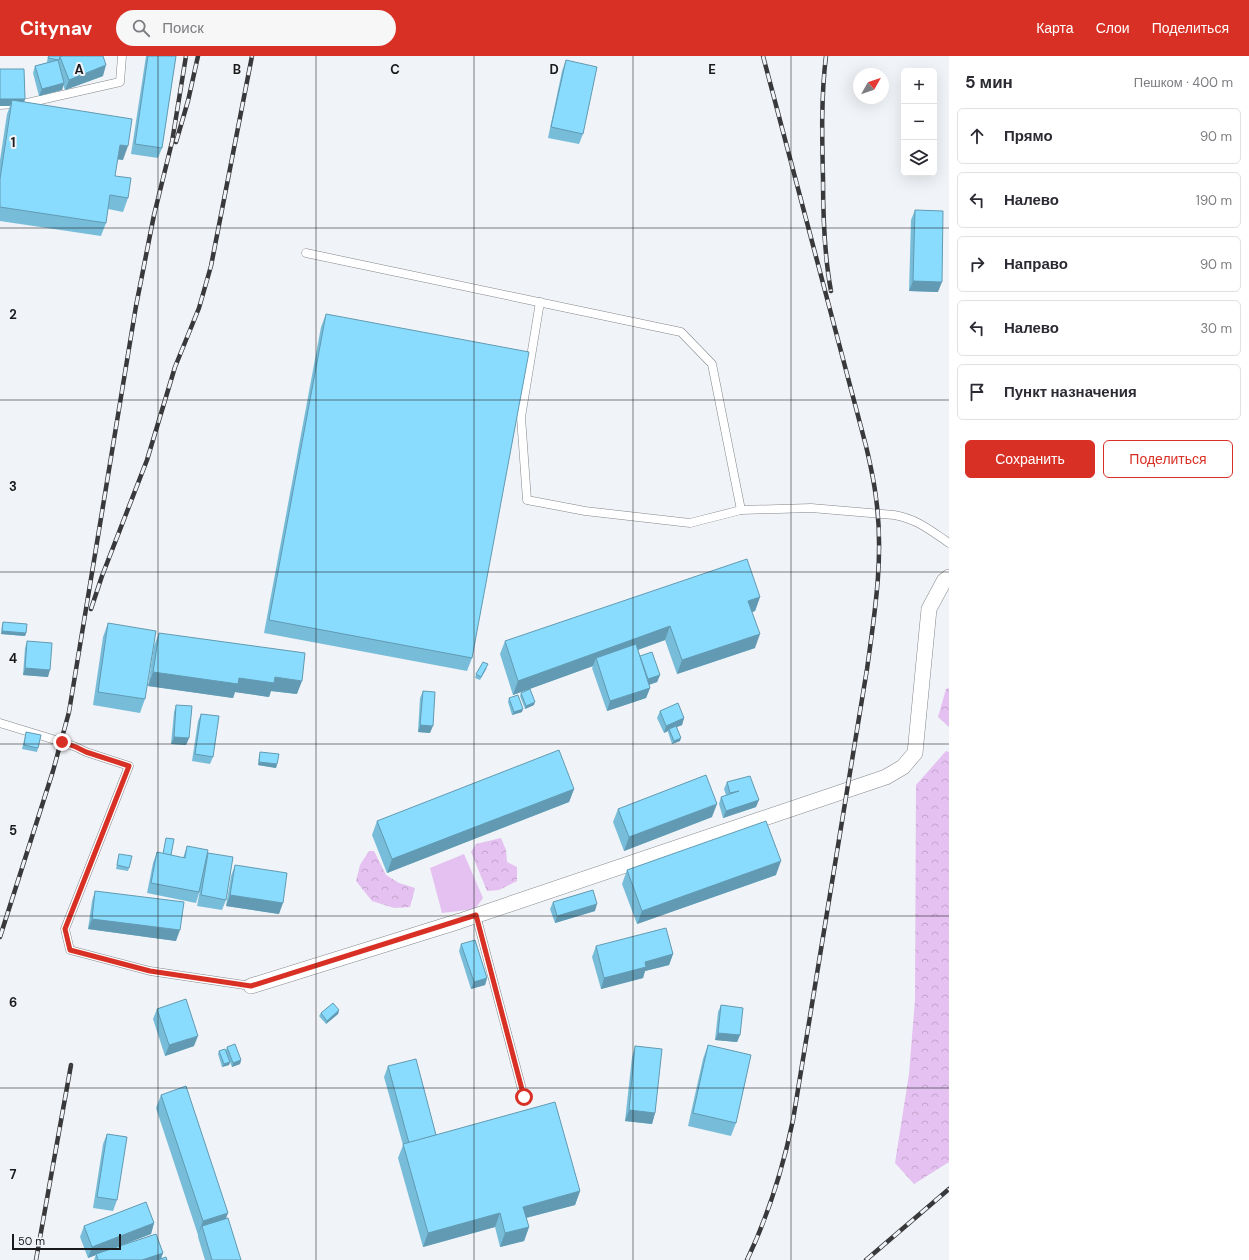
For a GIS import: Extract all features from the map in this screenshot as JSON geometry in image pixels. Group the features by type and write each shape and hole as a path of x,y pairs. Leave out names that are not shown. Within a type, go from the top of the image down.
{"street":[{"path":"251,986 476,915 886,777 903,767 915,753 929,609 944,581 949,577"}],"lane":[{"path":"0,105 27,103 120,82 122,56"},
{"path":"306,253 681,332 712,364 741,510"},
{"path":"540,302 521,417 527,500 585,511 690,523 741,510 811,508 906,517 924,526 949,544"},
{"path":"0,723 62,742 86,752 129,766 65,929 70,950 150,971 251,986"},
{"path":"476,915 524,1097"}],"green space":[{"path":"949,688 949,727 938,717 946,689"},
{"path":"946,751 949,752 949,1162 914,1184 895,1163 909,1074 915,1000 916,785"},
{"path":"501,838 506,850 507,862 517,867 517,881 499,890 487,891 471,852 476,844"},
{"path":"369,851 374,851 386,875 399,883 415,888 410,907 394,908 372,901 356,881 360,865"},
{"path":"464,854 483,898 475,909 442,913 430,868"}],"building":[{"path":"49,56 62,56 59,60 48,58"},
{"path":"103,56 106,65 69,80 60,57"},
{"path":"148,56 176,56 162,148 135,144"},
{"path":"58,60 64,83 42,89 35,66"},
{"path":"566,60 597,67 583,134 551,127"},
{"path":"0,69 24,69 25,99 0,99"},
{"path":"12,100 132,119 128,146 120,145 115,176 131,178 128,198 110,195 106,223 0,207 0,179"},
{"path":"915,210 943,211 942,282 913,281"},
{"path":"326,314 529,352 472,658 269,620"},
{"path":"747,559 760,597 748,601 760,634 682,660 670,626 518,681 505,641"},
{"path":"3,622 27,624 26,633 2,631"},
{"path":"108,623 156,631 145,699 98,692"},
{"path":"159,633 305,653 302,681 275,677 274,683 239,678 238,684 153,672"},
{"path":"27,641 52,643 50,670 25,668"},
{"path":"636,644 650,688 610,701 596,658"},
{"path":"652,652 660,675 648,679 640,656"},
{"path":"483,662 488,664 481,677 476,674"},
{"path":"530,689 535,702 526,706 521,693"},
{"path":"423,691 435,692 433,726 420,725"},
{"path":"518,695 523,709 514,712 509,698"},
{"path":"678,703 684,718 666,726 660,711"},
{"path":"176,705 192,706 189,738 174,737"},
{"path":"201,714 219,716 213,757 195,754"},
{"path":"676,726 681,738 674,741 669,729"},
{"path":"26,732 41,735 38,748 24,745"},
{"path":"559,750 574,789 392,859 377,821"},
{"path":"260,752 279,754 277,764 259,762"},
{"path":"706,775 717,804 629,837 618,809"},
{"path":"750,776 759,800 726,811 721,797 739,791 730,793 727,782"},
{"path":"766,821 781,861 642,911 627,870"},
{"path":"166,838 174,839 171,855 163,854"},
{"path":"187,846 208,850 199,892 151,883 157,852 185,858"},
{"path":"208,853 233,857 226,900 201,895"},
{"path":"119,854 132,856 129,868 117,865"},
{"path":"235,865 287,873 283,903 230,895"},
{"path":"593,890 597,904 557,916 553,902"},
{"path":"95,891 184,902 180,930 92,919"},
{"path":"666,928 673,954 645,962 646,967 604,978 596,946"},
{"path":"475,940 487,978 474,982 461,944"},
{"path":"186,999 198,1036 169,1045 157,1009"},
{"path":"333,1003 339,1010 327,1021 321,1013"},
{"path":"721,1005 743,1008 740,1035 718,1033"},
{"path":"235,1044 241,1060 233,1063 227,1047"},
{"path":"708,1045 751,1055 736,1123 693,1113"},
{"path":"635,1046 662,1049 655,1113 629,1110"},
{"path":"225,1049 230,1062 224,1064 219,1051"},
{"path":"416,1059 436,1135 409,1143 388,1066"},
{"path":"186,1086 228,1213 203,1221 161,1095"},
{"path":"555,1102 580,1191 523,1207 529,1227 505,1233 500,1213 428,1233 403,1144"},
{"path":"107,1134 127,1137 117,1200 97,1197"},
{"path":"146,1202 154,1223 92,1247 84,1226"},
{"path":"228,1218 241,1260 212,1260 202,1226"},
{"path":"156,1234 163,1253 142,1260 98,1260 96,1254"},
{"path":"166,1257 167,1260 157,1260"}],"railway":[{"path":"0,937 53,771 69,712 136,306 154,215 172,142 186,56"},
{"path":"176,142 188,101 198,56"},
{"path":"91,609 102,576 147,460 175,367 199,308 211,266 252,56"},
{"path":"747,1260 762,1226 774,1192 785,1156 793,1120 867,669 878,584 879,562 878,519 872,472 763,56"},
{"path":"826,56 822,117 823,206 825,249 831,291"},
{"path":"36,1260 71,1065"},
{"path":"866,1260 949,1189"}],"route":[{"path":"62,742 86,752 129,766 65,929 70,950 150,971 251,986 476,915 524,1097"}]}
